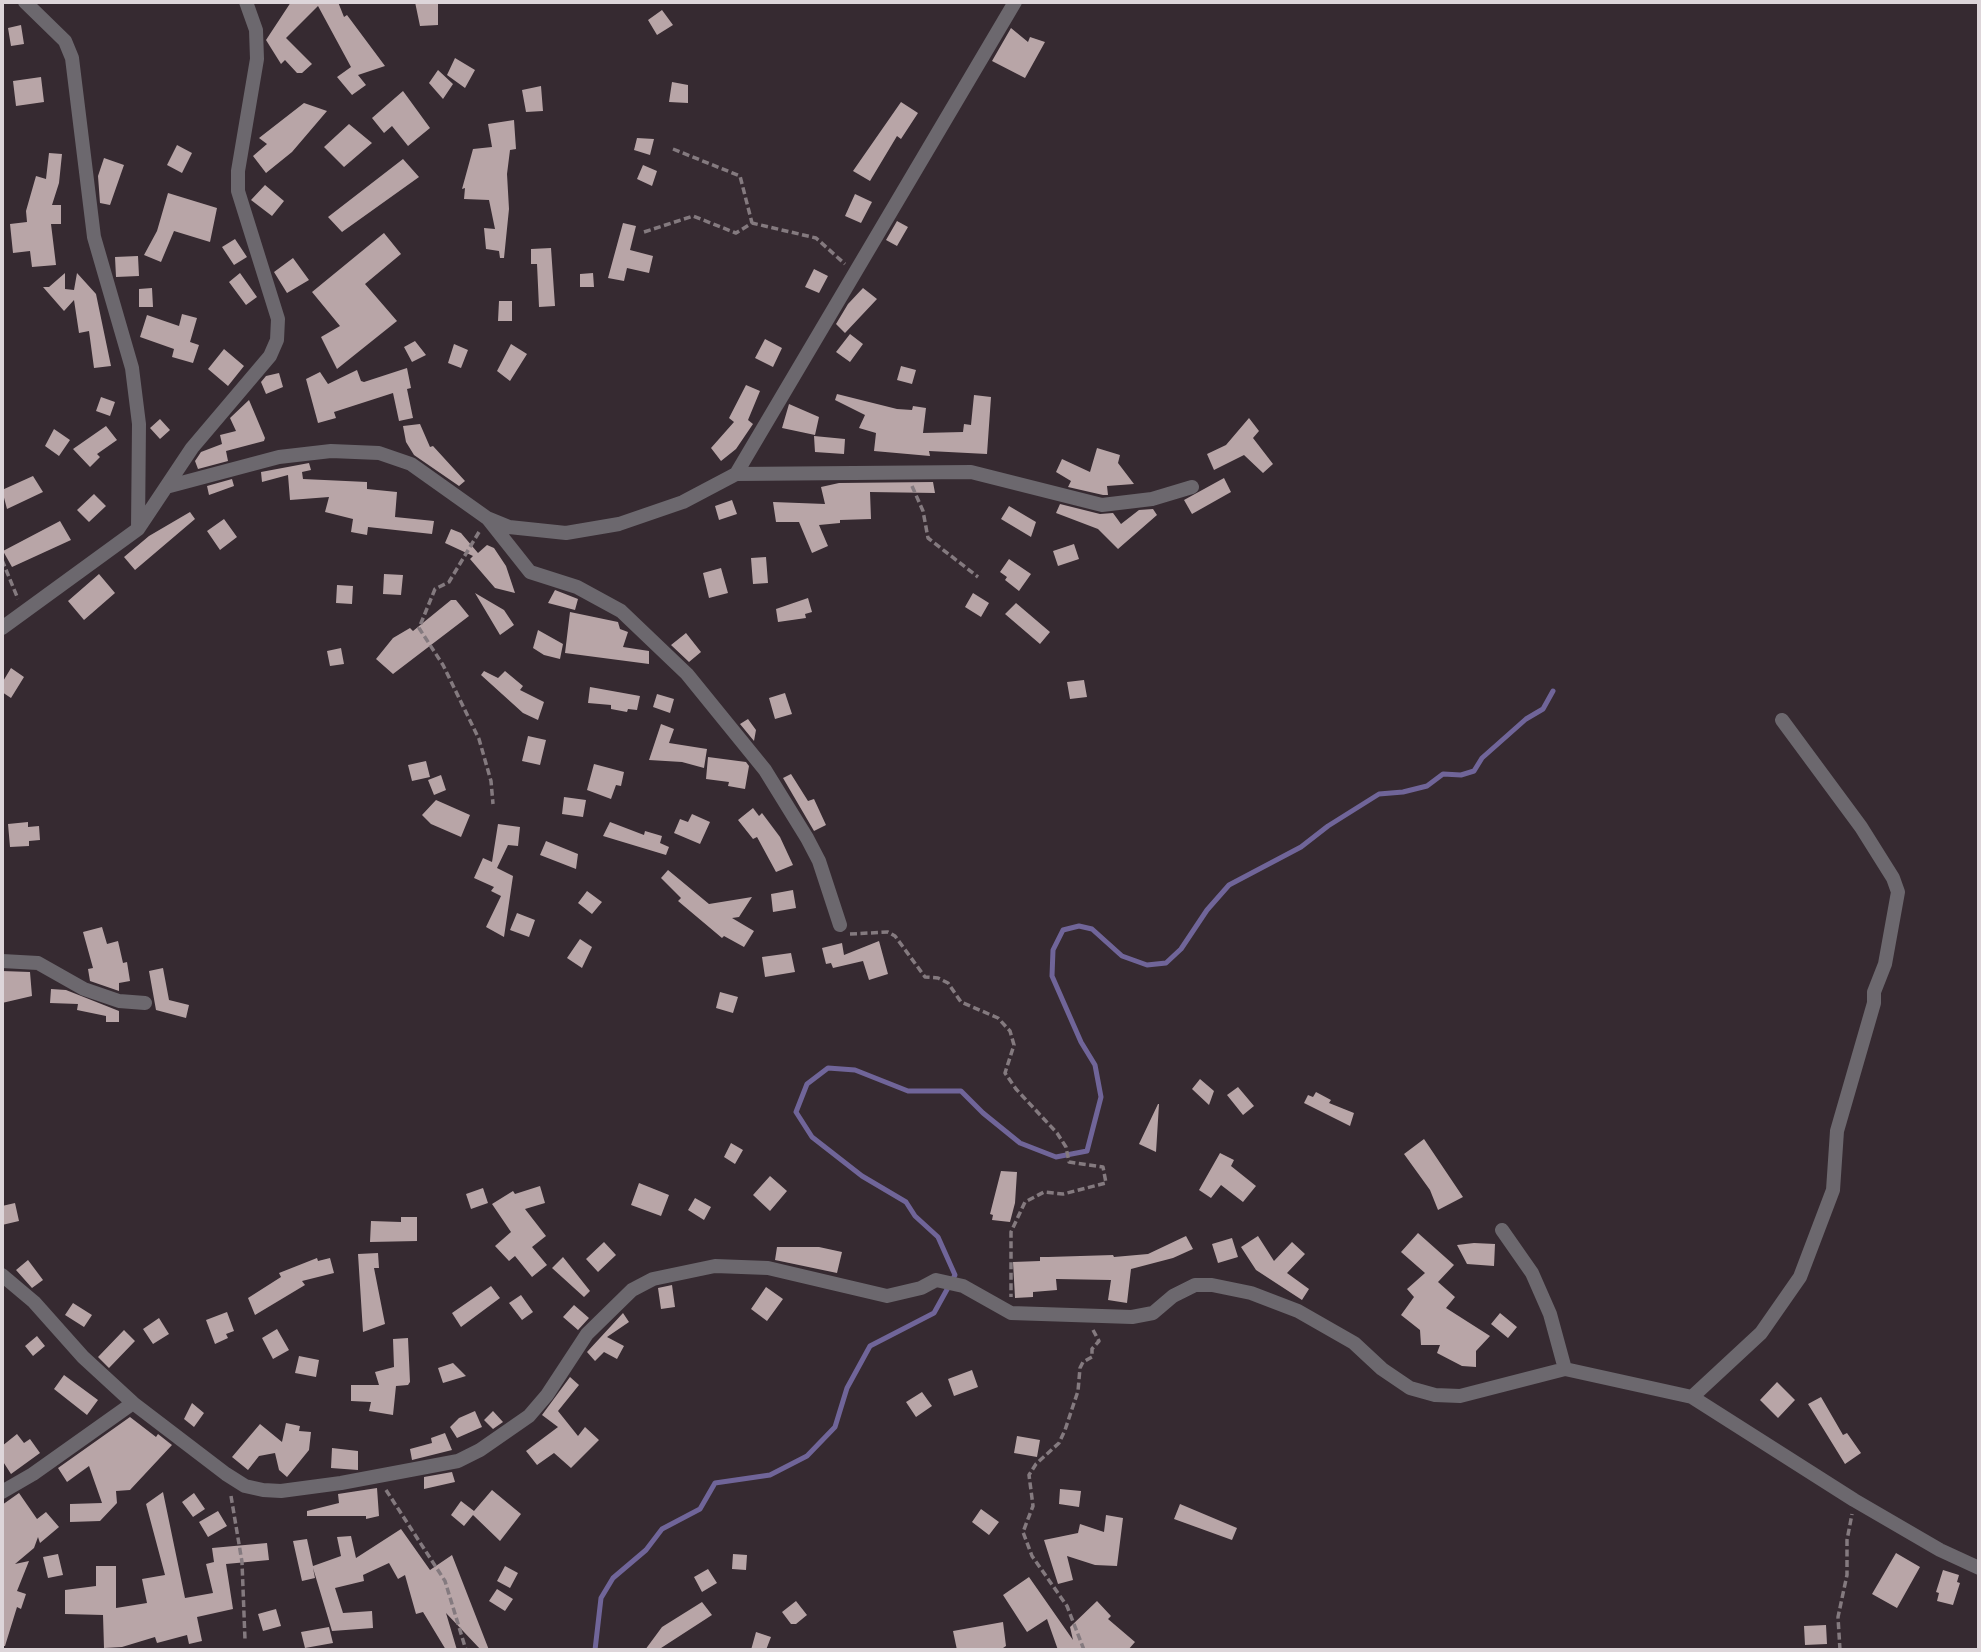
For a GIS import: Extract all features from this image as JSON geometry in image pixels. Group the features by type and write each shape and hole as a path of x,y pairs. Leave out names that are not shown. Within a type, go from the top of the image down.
{"street":[{"path":"25,2 65,41 72,58 82,114 94,237 132,368 139,424 138,529"},
{"path":"2,628 138,529 192,448 270,356 277,340 278,318 238,191 238,171 257,59 256,30 246,2"},
{"path":"736,474 1016,2"},
{"path":"166,487 279,457 331,451 379,453 411,464 487,518 509,527 540,532 595,530 683,502 736,474 971,472 1102,505 1152,499 1192,487"},
{"path":"487,518 530,572 577,587 621,611 687,674 765,770 807,838 819,862 840,925"},
{"path":"1692,1397 1761,1333 1800,1278 1833,1191 1837,1130 1874,1003 1874,992 1885,964 1898,892 1893,878 1861,827 1782,720"},
{"path":"2,961 38,963 84,989 119,1001 145,1003"},
{"path":"1502,1230 1532,1273 1565,1369"},
{"path":"2,1275 34,1302 83,1357 133,1403 245,1486 281,1492 458,1461 529,1416 547,1395 587,1334 632,1290 653,1279 715,1266 768,1268 887,1296 921,1288 936,1280 963,1286 1011,1313 1143,1317 1195,1285 1212,1285 1251,1293 1298,1311 1354,1343 1382,1369 1410,1388 1435,1395 1460,1396 1565,1369 1692,1397 1854,1500 1940,1550 1979,1568"},
{"path":"2,1493 133,1403"}],"path":[{"path":"673,149 740,176 752,223"},
{"path":"644,232 693,216 736,233 752,223 816,238 854,273"},
{"path":"906,472 923,511 928,538 978,577"},
{"path":"487,518 449,582 435,589 419,628 443,665 478,739 491,781 493,804"},
{"path":"2,560 24,614"},
{"path":"840,925 846,934 888,932 895,936 925,977 938,978 948,983 961,1002 998,1018 1010,1031 1014,1045 1005,1073 1016,1089 1062,1140 1069,1162 1102,1167 1106,1183 1063,1194 1044,1192 1025,1202 1011,1232 1011,1313"},
{"path":"1082,1325 1092,1329 1099,1341 1092,1349 1092,1357 1080,1368 1075,1403 1059,1443 1036,1464 1029,1475 1033,1506 1023,1532 1032,1556 1067,1606 1084,1650"},
{"path":"226,1474 242,1562 245,1640"},
{"path":"378,1476 445,1581 466,1650"},
{"path":"1840,1650 1838,1617 1847,1575 1847,1539 1854,1500"}],"building":[{"path":"291,2 338,2 344,17 347,15 385,66 358,75 366,85 352,95 337,77 351,67 318,6 286,38 312,64 302,73 297,73 285,60 281,64 266,40"},
{"path":"415,2 438,4 438,25 420,26"},
{"path":"662,10 673,25 657,35 648,20"},
{"path":"21,25 24,44 11,46 8,28"},
{"path":"1011,28 1028,42 1030,37 1045,42 1025,78 992,61"},
{"path":"455,58 475,70 465,88 447,75"},
{"path":"438,70 453,84 443,99 429,83"},
{"path":"41,77 44,102 16,106 13,81"},
{"path":"672,82 688,85 688,103 669,102"},
{"path":"541,86 543,111 526,112 522,90"},
{"path":"403,91 430,128 408,146 392,126 384,133 372,118"},
{"path":"901,102 918,113 901,139 897,136 870,181 853,171"},
{"path":"304,103 327,111 292,152 266,173 253,156 267,144 259,138"},
{"path":"514,120 516,149 510,150 507,174 509,209 504,258 500,258 499,251 486,249 484,228 495,229 489,200 464,199 465,188 462,189 473,149 492,147 488,124"},
{"path":"349,124 372,143 344,167 324,147"},
{"path":"637,138 654,139 650,155 634,150"},
{"path":"177,145 192,153 182,173 167,165"},
{"path":"49,153 62,154 59,183 52,205 61,205 61,224 51,224 56,265 32,267 30,251 13,253 10,224 27,222 26,211 36,176 46,179"},
{"path":"104,158 124,165 110,205 100,203 98,176"},
{"path":"403,159 419,177 342,232 328,217"},
{"path":"643,165 657,171 652,186 637,179"},
{"path":"265,185 284,201 272,216 251,200"},
{"path":"168,193 217,208 210,242 174,231 161,262 144,255 157,231"},
{"path":"855,194 872,202 861,223 845,216"},
{"path":"897,221 908,227 897,246 886,240"},
{"path":"623,223 636,226 630,250 653,256 649,273 627,268 624,281 608,278"},
{"path":"384,233 401,254 365,284 397,321 337,369 321,337 340,326 312,292"},
{"path":"235,239 247,257 234,265 222,247"},
{"path":"551,248 555,306 539,307 537,264 531,264 531,249"},
{"path":"138,256 139,276 116,277 115,257"},
{"path":"293,258 309,280 287,293 274,272"},
{"path":"814,269 828,276 819,293 805,287"},
{"path":"65,273 65,289 74,290 77,273 96,294 111,366 94,368 89,331 79,333 74,300 64,311 43,287 49,287"},
{"path":"240,273 257,297 246,305 229,282"},
{"path":"593,273 594,287 580,287 580,274"},
{"path":"152,288 153,307 139,307 139,289"},
{"path":"863,288 877,299 845,333 836,324 848,304"},
{"path":"499,301 512,301 512,321 498,321"},
{"path":"182,314 197,318 190,342 199,345 193,363 172,357 174,349 140,337 147,315 179,326"},
{"path":"850,334 863,344 850,362 836,352"},
{"path":"765,339 782,348 773,367 755,358"},
{"path":"415,341 426,355 412,362 404,347"},
{"path":"454,344 468,350 461,368 448,363"},
{"path":"511,344 527,354 510,381 497,371"},
{"path":"224,349 244,366 228,386 208,369"},
{"path":"901,366 916,370 912,384 897,380"},
{"path":"407,368 411,388 407,389 413,418 399,421 393,393 334,412 336,418 318,423 306,379 320,372 328,384 357,370 364,382"},
{"path":"279,373 283,387 266,394 261,382 266,376"},
{"path":"746,385 760,391 748,420 753,424 736,449 721,461 711,448 734,422 729,418"},
{"path":"837,394 897,409 912,410 913,406 926,408 923,433 963,432 964,424 971,425 974,395 991,397 987,454 929,451 930,456 874,451 876,433 859,428 865,415 835,400"},
{"path":"101,397 115,402 110,416 96,411"},
{"path":"249,400 264,441 226,451 228,461 198,469 195,461 201,452 222,444 220,435 236,431 230,418"},
{"path":"789,404 819,417 815,435 782,428"},
{"path":"1249,418 1259,431 1253,438 1273,464 1263,473 1244,455 1214,470 1207,454 1226,445"},
{"path":"160,419 170,430 160,439 150,428"},
{"path":"420,424 430,447 433,446 465,481 459,486 414,455 406,442 403,426"},
{"path":"106,426 117,440 97,454 100,457 90,467 73,449"},
{"path":"54,429 70,440 59,456 45,446"},
{"path":"814,436 845,439 844,454 815,452"},
{"path":"1097,448 1120,455 1118,463 1134,484 1107,486 1108,495 1068,487 1071,481 1056,472 1062,459 1090,472"},
{"path":"309,463 311,470 302,472 303,479 367,482 367,489 397,492 395,517 434,521 432,534 368,527 367,535 351,532 353,519 325,512 329,497 290,500 288,475 262,482 261,472"},
{"path":"33,476 43,492 7,509 2,490"},
{"path":"1224,478 1231,492 1192,514 1184,500"},
{"path":"232,479 234,486 209,495 207,486"},
{"path":"933,482 935,493 870,492 871,519 840,520 840,523 819,525 828,546 812,553 799,522 776,522 773,502 825,504 821,487 839,483"},
{"path":"94,494 106,506 89,522 77,510"},
{"path":"732,500 737,514 719,520 715,506"},
{"path":"1060,504 1100,514 1113,513 1121,524 1139,510 1153,509 1157,515 1118,549 1098,529 1056,513"},
{"path":"1009,506 1036,522 1031,537 1001,519"},
{"path":"190,512 195,519 135,570 124,557 149,536"},
{"path":"224,519 237,537 220,550 207,531"},
{"path":"60,521 71,540 12,567 3,551"},
{"path":"451,529 461,533 478,553 487,545 494,548 506,566 515,593 495,588 470,559 473,556 445,543"},
{"path":"1074,544 1079,559 1058,566 1053,551"},
{"path":"766,557 768,583 753,584 751,558"},
{"path":"1009,559 1031,574 1019,591 1005,580 1007,577 1000,572"},
{"path":"721,568 728,593 709,598 703,573"},
{"path":"99,574 115,593 84,620 68,601"},
{"path":"384,574 403,575 401,595 383,594"},
{"path":"337,585 353,586 352,604 336,603"},
{"path":"555,590 578,599 575,610 548,603"},
{"path":"475,593 504,610 514,625 500,635"},
{"path":"973,593 989,603 981,617 965,607"},
{"path":"808,598 812,612 805,614 806,618 778,622 776,609"},
{"path":"451,600 456,600 469,616 393,674 376,659 393,638 410,628 413,631"},
{"path":"1016,603 1050,632 1040,644 1005,614"},
{"path":"570,612 618,622 620,629 628,632 623,647 649,651 649,664 565,653"},
{"path":"538,630 563,644 560,659 544,655 533,648"},
{"path":"686,633 701,652 689,662 671,645"},
{"path":"341,648 344,664 330,666 327,651"},
{"path":"11,668 24,677 11,698 2,692 2,683"},
{"path":"484,671 498,678 505,671 523,686 520,690 544,702 538,720 523,713 481,675"},
{"path":"1084,680 1087,697 1070,699 1067,682"},
{"path":"590,687 640,696 637,710 628,709 627,712 611,709 611,705 588,703"},
{"path":"785,693 792,714 775,719 769,698"},
{"path":"657,694 674,699 670,713 653,707"},
{"path":"748,719 756,730 754,741 740,724"},
{"path":"661,724 674,729 669,743 707,749 704,768 682,762 649,760"},
{"path":"528,736 546,740 540,765 522,761"},
{"path":"708,757 746,762 749,766 745,789 728,786 729,782 706,779"},
{"path":"426,761 430,777 412,781 408,765"},
{"path":"594,764 624,772 621,786 616,785 611,799 587,790"},
{"path":"791,774 808,801 814,799 826,825 814,831 783,778"},
{"path":"441,775 446,790 434,795 428,780"},
{"path":"564,797 586,800 583,817 562,814"},
{"path":"436,800 470,815 461,837 431,824 422,815"},
{"path":"753,808 759,816 762,813 780,837 793,865 776,872 757,837 753,839 738,820"},
{"path":"692,814 710,822 700,844 674,833 680,819 688,822"},
{"path":"28,822 28,827 39,826 40,840 29,841 29,846 10,847 8,824"},
{"path":"610,822 644,835 645,831 662,836 660,843 669,847 666,855 603,836"},
{"path":"498,824 520,827 518,846 508,845 497,868 513,876 504,937 486,927 501,896 491,891 494,887 474,878 483,858 492,862"},
{"path":"546,841 578,854 576,869 540,855"},
{"path":"668,870 709,904 752,897 739,917 732,918 754,931 744,947 724,936 722,938 678,901 681,898 661,878"},
{"path":"793,890 796,908 773,912 771,894"},
{"path":"587,891 602,902 592,914 578,903"},
{"path":"517,913 535,920 529,937 510,930"},
{"path":"102,927 107,944 118,941 123,963 127,962 130,981 119,983 119,991 90,981 88,969 93,968 83,932"},
{"path":"580,939 592,947 582,968 567,958"},
{"path":"879,941 888,974 869,980 863,961 833,968 831,963 826,964 822,948 842,943 844,955"},
{"path":"791,953 795,972 765,977 762,957"},
{"path":"163,968 169,1000 189,1005 186,1018 156,1010 149,971"},
{"path":"2,971 30,972 32,996 2,1003"},
{"path":"51,989 66,990 119,1011 119,1022 106,1022 106,1016 77,1010 78,1004 50,1003"},
{"path":"720,992 738,997 733,1013 716,1008"},
{"path":"1200,1079 1214,1091 1209,1105 1192,1089"},
{"path":"1238,1087 1254,1106 1243,1115 1227,1095"},
{"path":"1316,1092 1331,1100 1329,1103 1354,1113 1350,1126 1304,1103 1308,1095 1313,1097"},
{"path":"1159,1104 1156,1152 1139,1144"},
{"path":"1424,1139 1463,1197 1438,1210 1430,1190 1404,1154"},
{"path":"731,1143 743,1150 735,1164 724,1157"},
{"path":"1220,1153 1234,1160 1231,1166 1256,1186 1243,1202 1221,1185 1211,1198 1199,1190"},
{"path":"1001,1171 1017,1172 1015,1203 1010,1222 992,1220 993,1215 990,1214"},
{"path":"770,1176 787,1191 770,1211 753,1195"},
{"path":"639,1183 669,1195 661,1216 631,1205"},
{"path":"540,1186 545,1203 525,1209 546,1236 532,1247 547,1265 532,1277 515,1256 509,1261 495,1246 511,1232 492,1204 513,1191 515,1194"},
{"path":"483,1188 488,1203 471,1209 466,1194"},
{"path":"695,1198 711,1207 704,1220 688,1210"},
{"path":"15,1203 19,1221 2,1225 2,1206"},
{"path":"401,1217 417,1217 417,1241 370,1242 371,1221 401,1222"},
{"path":"1418,1233 1454,1265 1438,1282 1455,1297 1446,1308 1490,1336 1476,1351 1476,1367 1462,1366 1437,1353 1440,1345 1421,1345 1420,1330 1401,1315 1414,1297 1407,1289 1425,1273 1401,1252"},
{"path":"1186,1236 1193,1249 1173,1258 1131,1269 1127,1303 1108,1300 1111,1280 1056,1279 1057,1290 1033,1292 1033,1297 1015,1298 1013,1262 1040,1261 1040,1257 1148,1254"},
{"path":"1258,1236 1274,1261 1292,1242 1305,1254 1287,1273 1309,1289 1302,1300 1256,1270 1241,1247"},
{"path":"1232,1238 1238,1257 1218,1263 1212,1244"},
{"path":"604,1242 616,1255 598,1272 586,1259"},
{"path":"1495,1244 1494,1266 1467,1264 1457,1245"},
{"path":"777,1247 819,1247 842,1252 837,1273 775,1260"},
{"path":"378,1253 379,1268 374,1268 385,1324 363,1332 358,1254"},
{"path":"563,1257 590,1291 584,1297 552,1268"},
{"path":"317,1258 318,1261 330,1258 334,1273 302,1281 305,1285 255,1315 248,1298 281,1277 279,1273"},
{"path":"28,1260 43,1280 32,1288 16,1270"},
{"path":"672,1285 675,1307 661,1309 658,1288"},
{"path":"491,1286 500,1298 461,1327 452,1313"},
{"path":"766,1287 783,1299 767,1321 751,1309"},
{"path":"521,1295 533,1312 522,1320 509,1303"},
{"path":"73,1303 92,1315 84,1327 65,1315"},
{"path":"574,1305 589,1318 578,1330 563,1317"},
{"path":"227,1312 234,1331 226,1334 228,1338 215,1344 206,1320"},
{"path":"623,1313 629,1322 607,1337 624,1346 617,1359 604,1352 595,1361 587,1352"},
{"path":"1500,1313 1517,1327 1508,1338 1491,1324"},
{"path":"159,1318 169,1334 153,1344 143,1329"},
{"path":"277,1329 289,1350 273,1359 262,1338"},
{"path":"124,1330 135,1341 109,1368 98,1357"},
{"path":"37,1336 45,1346 33,1356 25,1346"},
{"path":"408,1338 410,1382 408,1385 396,1386 393,1415 369,1411 371,1402 351,1401 351,1385 379,1385 375,1372 394,1367 393,1339"},
{"path":"299,1356 319,1360 316,1377 295,1373"},
{"path":"453,1363 466,1376 443,1383 438,1368"},
{"path":"972,1370 978,1387 954,1396 948,1379"},
{"path":"64,1375 98,1400 87,1415 54,1389"},
{"path":"570,1377 579,1385 558,1411 578,1436 585,1427 599,1440 571,1468 554,1453 537,1465 526,1451 558,1427 542,1415"},
{"path":"1777,1382 1795,1400 1778,1418 1760,1400"},
{"path":"922,1392 932,1406 916,1417 906,1402"},
{"path":"1821,1397 1843,1435 1847,1433 1861,1453 1845,1464 1808,1404"},
{"path":"192,1403 204,1413 194,1427 184,1419"},
{"path":"475,1411 482,1427 457,1438 450,1427 459,1418"},
{"path":"493,1411 503,1422 493,1429 484,1420"},
{"path":"130,1417 156,1437 158,1434 172,1445 130,1490 116,1491 117,1503 100,1521 70,1522 70,1504 102,1503 89,1466 67,1482 58,1468"},
{"path":"286,1423 300,1426 299,1431 311,1432 309,1450 287,1477 279,1470 275,1453 259,1456 248,1470 232,1457 260,1424 282,1442"},
{"path":"445,1433 452,1450 412,1460 410,1449 432,1443 431,1438"},
{"path":"17,1434 24,1443 30,1439 40,1453 11,1474 2,1460 2,1446"},
{"path":"1017,1436 1040,1440 1037,1457 1014,1453"},
{"path":"332,1448 358,1451 358,1470 331,1468"},
{"path":"452,1472 455,1482 424,1489 424,1477"},
{"path":"377,1488 379,1516 366,1519 366,1516 307,1516 307,1511 339,1503 338,1494"},
{"path":"1060,1489 1081,1491 1079,1507 1059,1504"},
{"path":"492,1490 521,1514 500,1541 473,1515 464,1526 451,1515 461,1501 474,1511"},
{"path":"163,1492 185,1598 213,1593 206,1564 214,1562 212,1548 267,1543 269,1560 226,1564 233,1609 197,1617 202,1641 189,1644 187,1635 157,1643 155,1637 122,1647 104,1648 103,1615 65,1614 65,1590 96,1586 96,1566 116,1566 116,1608 147,1603 142,1579 165,1575 146,1504"},
{"path":"19,1493 37,1519 46,1512 59,1527 40,1543 38,1537 34,1548 15,1564 29,1561 17,1591 26,1594 21,1609 17,1607 5,1646 2,1646 2,1505"},
{"path":"194,1493 205,1509 193,1517 182,1502"},
{"path":"1180,1504 1237,1528 1232,1540 1174,1519"},
{"path":"981,1509 999,1522 989,1535 972,1522"},
{"path":"218,1511 227,1526 208,1537 199,1522"},
{"path":"1106,1515 1123,1518 1117,1566 1095,1565 1067,1556 1073,1580 1058,1584 1044,1540 1078,1533 1080,1524 1104,1532"},
{"path":"401,1529 430,1570 452,1555 489,1650 481,1650 446,1613 457,1650 446,1650 423,1612 416,1614 405,1575 398,1579 389,1563 363,1575 364,1581 335,1588 343,1613 372,1611 373,1628 332,1631 313,1568 315,1578 302,1581 293,1541 307,1539 313,1566 341,1556 337,1537 351,1536 356,1558"},
{"path":"1896,1553 1920,1567 1897,1608 1872,1594"},
{"path":"58,1554 63,1575 48,1578 43,1557"},
{"path":"733,1554 747,1555 746,1570 732,1569"},
{"path":"505,1566 518,1573 510,1588 497,1581"},
{"path":"708,1569 717,1583 702,1592 694,1577"},
{"path":"1943,1570 1959,1575 1957,1582 1960,1583 1953,1605 1937,1601 1939,1593 1936,1592"},
{"path":"1029,1577 1073,1640 1070,1627 1097,1601 1111,1616 1108,1619 1135,1642 1128,1650 1058,1650 1047,1619 1027,1632 1003,1595"},
{"path":"497,1589 513,1599 505,1611 489,1601"},
{"path":"796,1601 807,1615 796,1624 791,1624 782,1612"},
{"path":"702,1602 712,1615 658,1650 645,1650 662,1627"},
{"path":"276,1609 281,1626 263,1631 258,1614"},
{"path":"1003,1622 1006,1646 1000,1650 957,1650 953,1631"},
{"path":"1826,1625 1827,1644 1805,1645 1804,1626"},
{"path":"329,1627 333,1643 305,1648 301,1632"},
{"path":"756,1632 771,1637 766,1650 751,1650"}],"waterway":[{"path":"595,1650 601,1598 613,1578 646,1550 662,1529 700,1509 715,1483 770,1475 807,1456 835,1427 847,1388 870,1346 934,1313 955,1275 938,1237 915,1216 906,1202 862,1176 812,1137 796,1112 807,1084 828,1068 855,1070 908,1091 961,1091 1020,1143 1056,1157 1087,1151 1101,1097 1095,1065 1081,1042 1052,976 1053,950 1063,930 1079,926 1092,929 1122,956 1147,965 1166,963 1181,949 1207,910 1229,885 1301,847 1328,826 1379,794 1427,786 1443,774 1461,775 1474,771 1482,758 1526,719 1543,709 1553,691"}]}
